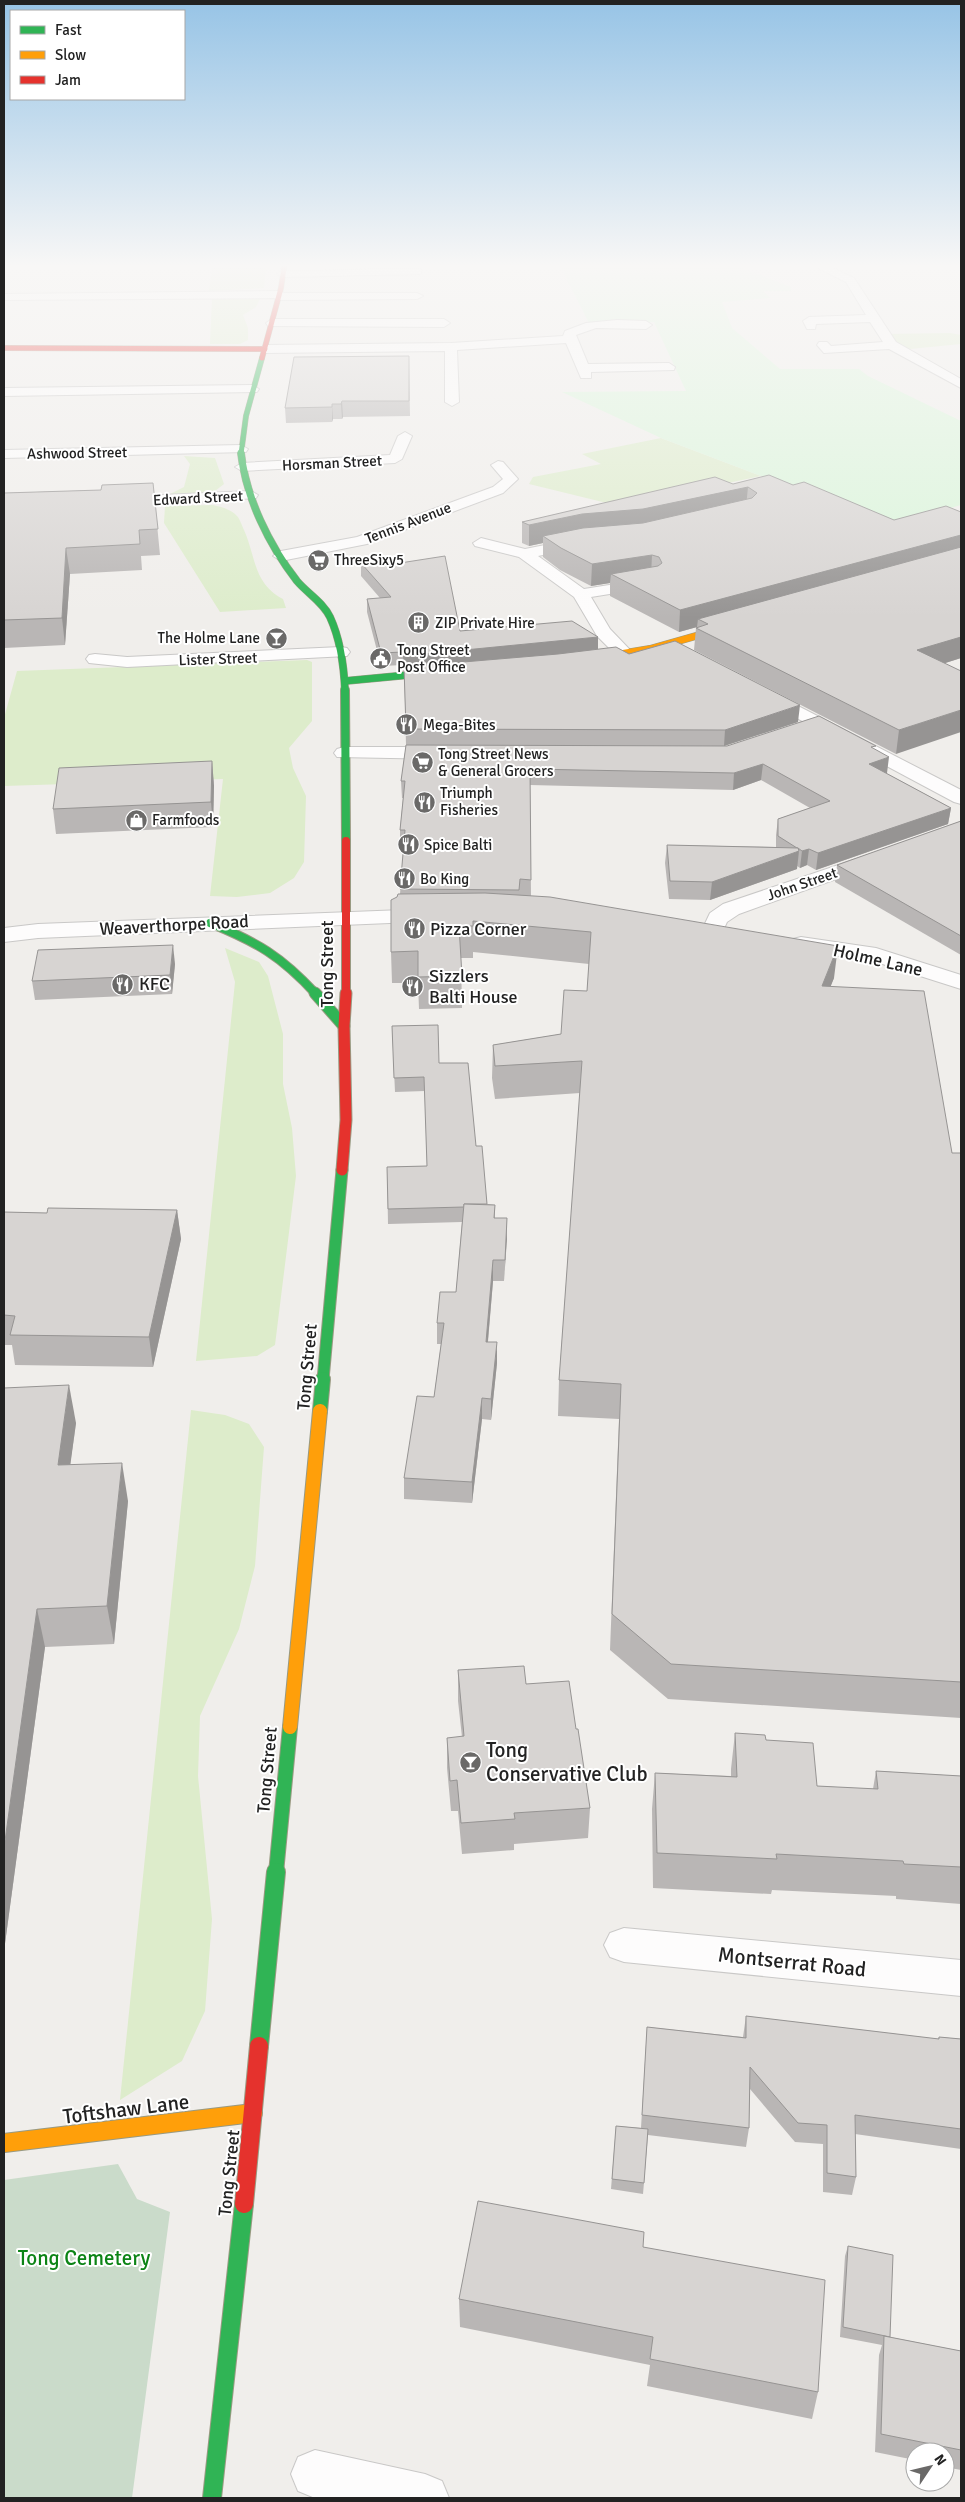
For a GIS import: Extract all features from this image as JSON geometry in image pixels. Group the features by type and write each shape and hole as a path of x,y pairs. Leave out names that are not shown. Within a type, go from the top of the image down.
{"main road":[{"name":"Tong Street","path":"212,2498 310,1522 346,1120 344,1026 347,985 345,917 345,680 341,652 329,615 297,580 281,556 251,495 242,467 241,449 253,385"},
{"path":"581,660 625,654 744,623"},
{"path":"345,680 456,671"},
{"path":"210,923 254,941 275,955 292,969 344,1026"},
{"name":"Toftshaw Lane","path":"4,2143 252,2113"}],"street":[{"path":"452,385 452,402"},
{"path":"4,392 252,389"},
{"name":"Horsman Street","path":"242,467 395,460 405,436"},
{"name":"Ashwood Street","path":"4,454 241,449"},
{"name":"Tennis Avenue","path":"281,556 362,542 498,490 511,479 498,465"},
{"name":"Edward Street","path":"105,503 251,495"},
{"path":"526,554 592,542"},
{"path":"481,543 526,554 581,594 603,632 625,654"},
{"path":"581,594 651,583"},
{"path":"668,644 692,657"},
{"name":"Lister Street","path":"95,660 145,662 341,652"},
{"path":"750,686 961,798"},
{"path":"791,733 819,723"},
{"path":"344,753 458,753"},
{"name":"John Street","path":"712,932 715,920 720,914 730,909 887,854"},
{"path":"345,917 445,915"},
{"name":"Weaverthorpe Road","path":"4,935 38,931 345,917"},
{"name":"Holme Lane","path":"779,941 876,955 961,982"},
{"name":"Montserrat Road","path":"624,1945 961,1978"},
{"path":"315,2474 425,2498"}],"green space":[{"path":"683,385 886,385 961,421 961,505 876,529 761,476 661,438 562,392 686,391"},
{"path":"661,438 761,476 619,506 529,484 533,477 601,464 582,454"},
{"path":"184,456 215,458 224,484 215,491 166,496 184,487 190,464"},
{"path":"213,505 229,510 238,517 261,577 273,593 283,599 286,608 220,612 164,523 165,506"},
{"path":"307,660 312,662 312,721 289,748 293,768 306,796 304,862 294,878 270,893 237,897 210,896 223,779 4,786 4,718 17,671"},
{"path":"225,948 259,962 268,976 283,1034 283,1084 292,1128 296,1176 275,1345 257,1356 196,1361 235,982"},
{"path":"191,1410 225,1415 249,1424 264,1447 255,1566 239,1629 200,1716 198,1776 212,1919 205,2011 182,2061 120,2100"},
{"name":"Tong Cemetery","path":"118,2164 137,2199 170,2212 132,2498 4,2498 4,2180"}],"building":[{"path":"289,385 409,385 409,401 342,401 341,404 332,404 332,407 285,408"},
{"path":"769,475 793,485 804,482 894,520 946,506 961,512 961,535 680,610 611,574 658,566 662,563 659,557 652,555 592,564 543,536 583,528 643,523 752,498 757,493 748,487 643,509 582,514 529,525 522,522 715,477 733,484"},
{"path":"153,483 158,529 139,530 140,544 66,548 62,618 4,620 4,493 101,490 102,485"},
{"path":"961,547 961,637 917,650 961,671 961,710 899,730 696,628 708,624 698,619"},
{"path":"445,556 460,631 572,621 598,637 403,656 403,652 381,653 367,599 391,597 361,563 395,558 400,563"},
{"path":"675,641 800,705 725,730 406,729 404,667 558,654 616,647 629,654"},
{"path":"819,716 876,746 871,747 889,757 869,764 951,808 818,853 809,849 802,851 778,836 778,819 830,801 763,764 734,773 530,769 531,880 520,879 519,890 400,889 405,830 400,830 405,781 401,781 406,745 727,746"},
{"path":"212,761 211,802 53,809 59,768"},
{"path":"961,821 961,936 837,865"},
{"path":"667,845 798,848 799,851 712,882 670,881"},
{"path":"485,893 550,897 838,946 822,986 924,991 952,1153 961,1153 961,1682 671,1664 612,1614 621,1384 559,1380 582,1061 495,1066 493,1045 561,1034 564,990 587,991 591,932 473,921 473,926 459,926 462,976 418,977 418,951 391,952 391,900 397,897 398,894"},
{"path":"173,945 170,975 32,981 38,950"},
{"path":"438,1025 439,1063 468,1063 476,1146 482,1146 487,1204 464,1204 464,1207 388,1209 387,1167 427,1166 424,1077 394,1078 392,1026"},
{"path":"464,1204 495,1205 494,1218 507,1218 505,1260 493,1260 486,1342 497,1342 491,1399 482,1398 472,1482 404,1478 417,1396 434,1397 444,1323 437,1323 440,1292 456,1292"},
{"path":"48,1208 177,1210 149,1337 10,1335 15,1316 4,1315 4,1212 47,1213"},
{"path":"69,1385 58,1465 122,1463 107,1606 37,1609 4,1848 4,1388"},
{"path":"524,1666 526,1684 569,1681 590,1808 514,1813 515,1819 461,1823 457,1780 450,1781 447,1738 464,1736 458,1670"},
{"path":"735,1733 765,1735 766,1740 813,1743 817,1786 878,1789 876,1771 961,1776 961,1867 904,1864 903,1861 776,1854 777,1859 657,1853 655,1773 737,1777"},
{"path":"746,2016 939,2039 939,2037 961,2039 961,2129 855,2115 856,2177 827,2173 827,2125 798,2123 750,2067 749,2128 642,2115 647,2027 746,2038"},
{"path":"616,2126 648,2129 644,2183 612,2179"},
{"path":"478,2201 644,2232 643,2247 825,2280 818,2392 650,2359 653,2337 459,2299"},
{"path":"848,2246 893,2255 890,2337 843,2327"},
{"path":"884,2336 961,2351 961,2450 955,2449 955,2442 921,2442 881,2434"}],"traffic: fast":[{"path":"254,385 243,428 241,451 246,482 260,518 278,552 296,579 329,615 340,643 345,692 346,841"},
{"path":"345,681 440,672"},
{"path":"210,923 239,934 278,957 308,985 344,1026"},
{"path":"320,1411 342,1170"},
{"path":"259,2046 290,1727"},
{"path":"212,2498 244,2204"}],"traffic: slow":[{"path":"590,659 650,649 731,626"},
{"path":"290,1727 320,1411"},
{"path":"4,2143 253,2113"}],"traffic: jam":[{"path":"342,1170 346,1120 344,1026 347,985 346,841"},
{"path":"244,2204 259,2046"}],"place":[{"name":"ThreeSixy5","path":"318,560"},
{"name":"ZIP Private Hire","path":"419,623"},
{"name":"The Holme Lane","path":"276,638"},
{"name":"Tong Street Post Office","path":"381,659"},
{"name":"Mega-Bites","path":"407,725"},
{"name":"Tong Street News & General Grocers","path":"422,763"},
{"name":"Triumph Fisheries","path":"424,802"},
{"name":"Farmfoods","path":"136,820"},
{"name":"Spice Balti","path":"408,845"},
{"name":"Bo King","path":"404,879"},
{"name":"Pizza Corner","path":"414,929"},
{"name":"KFC","path":"123,984"},
{"name":"Sizzlers Balti House","path":"413,986"},
{"name":"Tong Conservative Club","path":"470,1762"}]}
